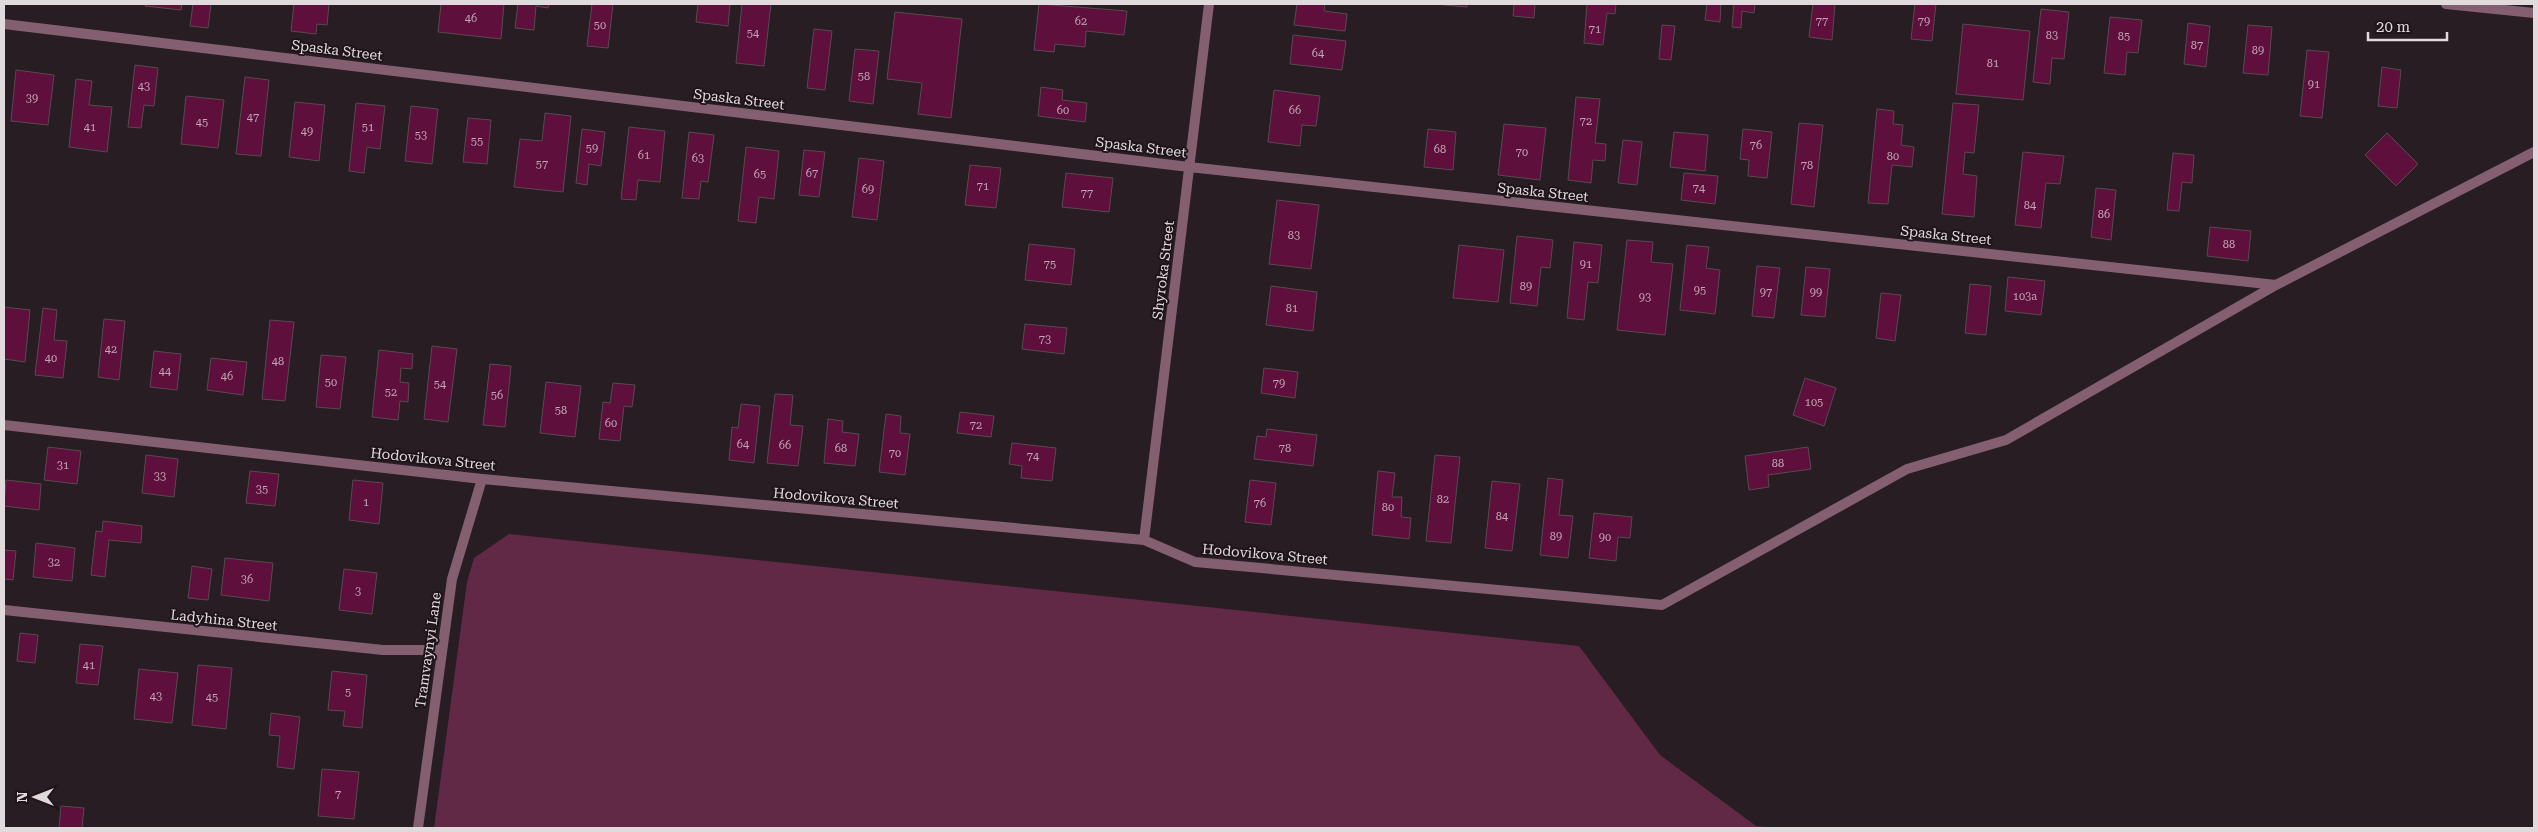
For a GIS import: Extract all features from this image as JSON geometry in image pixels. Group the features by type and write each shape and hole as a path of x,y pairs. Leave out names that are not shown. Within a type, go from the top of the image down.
{"street":[{"name":"Shyroka Street","path":"1144,540 1209,4"},
{"path":"2446,4 2534,13"},
{"name":"Spaska Street","path":"4,24 1189,167 2276,285"},
{"path":"2276,285 2534,152"},
{"name":"Hodovikova Street","path":"4,425 482,479 1144,540 1195,562 1662,605 1907,469 2006,440 2276,285"},
{"name":"Tramvaynyi Lane","path":"418,828 452,579 482,479"},
{"name":"Ladyhina Street","path":"4,610 383,650 442,650"}],"shaded area":[{"path":"509,534 1579,646 1660,755 1756,826 1781,828 434,828 467,582 474,558"}],"building":[{"path":"146,4 182,4 181,10 145,6"},
{"path":"193,4 211,4 208,28 190,26"},
{"path":"294,4 329,4 327,25 317,24 316,34 291,31"},
{"path":"441,4 504,4 501,39 438,32"},
{"path":"518,4 549,4 548,8 536,6 534,30 515,28"},
{"path":"592,4 613,4 608,48 587,46"},
{"path":"698,4 730,4 728,26 696,22"},
{"path":"742,4 771,4 764,66 736,63"},
{"path":"1039,4 1127,11 1124,35 1086,31 1085,47 1055,44 1054,52 1034,50"},
{"path":"1297,4 1325,4 1324,11 1347,14 1345,31 1294,25"},
{"path":"1435,4 1467,4 1467,7"},
{"path":"1514,4 1535,4 1534,18 1513,16"},
{"path":"1587,4 1616,4 1615,14 1607,13 1603,45 1584,43"},
{"path":"1707,4 1721,4 1720,22 1705,20"},
{"path":"1734,4 1755,4 1754,13 1742,11 1741,28 1732,27"},
{"path":"1813,4 1835,4 1832,40 1809,37"},
{"path":"1915,4 1936,4 1932,41 1911,39"},
{"path":"2041,9 2069,12 2064,59 2052,58 2050,84 2033,82"},
{"path":"895,12 962,19 951,118 918,114 922,83 887,79"},
{"path":"2110,17 2142,20 2138,53 2127,52 2125,75 2104,73"},
{"path":"2188,23 2210,26 2206,67 2184,64"},
{"path":"1963,24 2030,31 2023,100 1956,94"},
{"path":"1662,25 1675,26 1671,60 1659,59"},
{"path":"2248,25 2272,27 2268,75 2243,73"},
{"path":"814,29 832,31 825,90 807,88"},
{"path":"1293,35 1346,41 1342,70 1290,64"},
{"path":"855,49 879,51 873,104 849,101"},
{"path":"2307,50 2329,52 2322,118 2300,116"},
{"path":"135,65 158,68 154,106 144,105 141,128 128,127"},
{"path":"2382,67 2401,70 2397,108 2378,106"},
{"path":"16,70 54,75 48,125 11,121"},
{"path":"245,77 269,80 261,156 236,154"},
{"path":"76,79 92,81 89,105 112,107 107,152 69,147"},
{"path":"1041,87 1063,90 1062,100 1087,103 1085,122 1038,116"},
{"path":"1274,90 1320,96 1316,126 1302,125 1300,146 1268,142"},
{"path":"186,96 224,100 218,148 181,144"},
{"path":"1576,97 1600,99 1595,143 1606,144 1605,161 1593,160 1591,183 1568,180"},
{"path":"295,102 325,105 319,161 289,157"},
{"path":"356,103 385,106 380,149 367,147 364,173 349,171"},
{"path":"1953,103 1979,105 1974,153 1965,152 1963,174 1977,176 1974,217 1942,214"},
{"path":"411,106 438,109 432,164 405,161"},
{"path":"1877,109 1894,111 1893,124 1903,125 1901,145 1914,147 1912,167 1892,165 1888,204 1868,203"},
{"path":"545,113 571,116 563,192 514,187 520,139 542,141"},
{"path":"468,118 491,120 487,164 463,162"},
{"path":"1799,123 1823,125 1814,207 1791,204"},
{"path":"1504,124 1546,128 1540,180 1498,175"},
{"path":"629,127 665,131 660,182 638,180 636,200 621,199"},
{"path":"582,129 605,132 601,166 589,164 587,185 576,183"},
{"path":"1428,129 1456,132 1453,170 1424,167"},
{"path":"1743,129 1772,132 1767,178 1748,176 1749,160 1740,159"},
{"path":"689,132 714,135 708,182 701,181 699,199 682,198"},
{"path":"1674,132 1708,135 1705,171 1670,167"},
{"path":"2387,133 2418,164 2396,186 2365,155"},
{"path":"1623,140 1642,142 1637,185 1618,183"},
{"path":"746,147 779,151 774,199 759,197 756,223 738,221"},
{"path":"804,150 825,152 819,197 799,195"},
{"path":"2023,152 2064,156 2060,184 2046,183 2041,228 2015,225"},
{"path":"2173,153 2194,155 2192,183 2182,182 2179,211 2167,210"},
{"path":"859,158 884,161 877,220 852,217"},
{"path":"970,165 1001,168 996,208 965,205"},
{"path":"1066,173 1113,178 1109,212 1062,207"},
{"path":"1684,173 1718,176 1715,204 1681,200"},
{"path":"2096,188 2116,190 2111,240 2091,237"},
{"path":"1277,200 1319,205 1311,269 1269,264"},
{"path":"2210,227 2251,231 2248,261 2207,256"},
{"path":"1517,236 1553,240 1550,268 1541,267 1537,306 1510,303"},
{"path":"1627,240 1653,242 1651,262 1673,264 1665,335 1617,330"},
{"path":"1574,242 1602,245 1598,283 1588,282 1584,320 1567,318"},
{"path":"1029,244 1075,249 1071,285 1025,280"},
{"path":"1459,245 1504,250 1498,302 1453,298"},
{"path":"1687,245 1709,247 1706,268 1720,270 1715,314 1680,310"},
{"path":"1757,266 1780,268 1774,318 1752,316"},
{"path":"1806,267 1830,269 1825,317 1801,315"},
{"path":"2008,277 2045,281 2041,315 2005,311"},
{"path":"1970,284 1991,286 1986,335 1965,333"},
{"path":"1271,286 1317,292 1313,331 1266,325"},
{"path":"1881,293 1901,295 1895,341 1876,338"},
{"path":"4,307 30,310 25,362 4,359"},
{"path":"43,308 57,310 54,340 67,341 63,378 35,375"},
{"path":"104,319 125,321 119,380 98,377"},
{"path":"270,320 294,322 285,401 262,399"},
{"path":"1025,324 1067,328 1064,354 1022,349"},
{"path":"432,346 457,349 448,422 424,419"},
{"path":"379,350 413,354 412,369 401,368 400,382 409,383 408,402 400,401 398,420 372,417"},
{"path":"154,351 181,354 177,390 150,387"},
{"path":"321,355 346,357 340,409 316,407"},
{"path":"211,358 247,362 243,395 207,390"},
{"path":"490,364 511,366 505,427 483,425"},
{"path":"1264,368 1298,372 1295,398 1261,393"},
{"path":"1805,378 1836,388 1824,426 1793,415"},
{"path":"546,382 581,386 575,437 540,433"},
{"path":"613,383 635,385 632,407 624,406 620,441 599,439 603,402 610,403"},
{"path":"775,394 793,395 790,425 803,426 798,466 767,463"},
{"path":"741,404 760,406 754,463 729,460 732,427 738,428"},
{"path":"960,412 994,416 991,437 957,433"},
{"path":"886,414 901,416 900,433 910,434 905,475 879,472"},
{"path":"828,419 843,421 842,432 859,434 855,466 824,463"},
{"path":"1267,429 1317,435 1313,466 1254,459 1257,436 1266,437"},
{"path":"1012,443 1056,448 1052,481 1021,478 1022,466 1009,464"},
{"path":"48,447 81,451 77,484 44,480"},
{"path":"1808,447 1811,469 1768,475 1769,487 1749,490 1745,456"},
{"path":"146,455 178,459 174,497 142,493"},
{"path":"1435,455 1460,457 1451,543 1426,541"},
{"path":"250,471 279,474 275,506 246,503"},
{"path":"1378,471 1395,473 1392,497 1402,497 1401,517 1411,518 1409,539 1372,535"},
{"path":"1548,478 1563,480 1559,515 1573,516 1568,558 1540,555"},
{"path":"6,480 41,484 39,510 4,506"},
{"path":"353,480 383,483 379,524 349,520"},
{"path":"1250,480 1276,483 1271,525 1245,522"},
{"path":"1492,481 1520,484 1512,551 1485,548"},
{"path":"1594,513 1632,517 1630,538 1618,537 1616,561 1589,558"},
{"path":"103,521 142,526 141,543 109,540 105,577 91,575 96,531 102,532"},
{"path":"36,543 75,548 72,581 33,577"},
{"path":"4,550 16,551 13,580 4,579"},
{"path":"225,558 273,563 269,601 221,595"},
{"path":"192,566 212,569 208,600 188,598"},
{"path":"344,569 377,573 372,614 339,610"},
{"path":"20,633 38,635 35,663 17,661"},
{"path":"80,644 103,646 98,685 76,683"},
{"path":"198,665 232,668 226,729 192,725"},
{"path":"139,669 178,673 172,723 134,719"},
{"path":"332,671 367,675 362,728 343,726 345,711 328,710"},
{"path":"271,713 300,717 294,769 277,767 280,736 269,735"},
{"path":"322,769 359,772 354,819 318,816"},
{"path":"61,806 84,808 82,828 59,828"}]}
